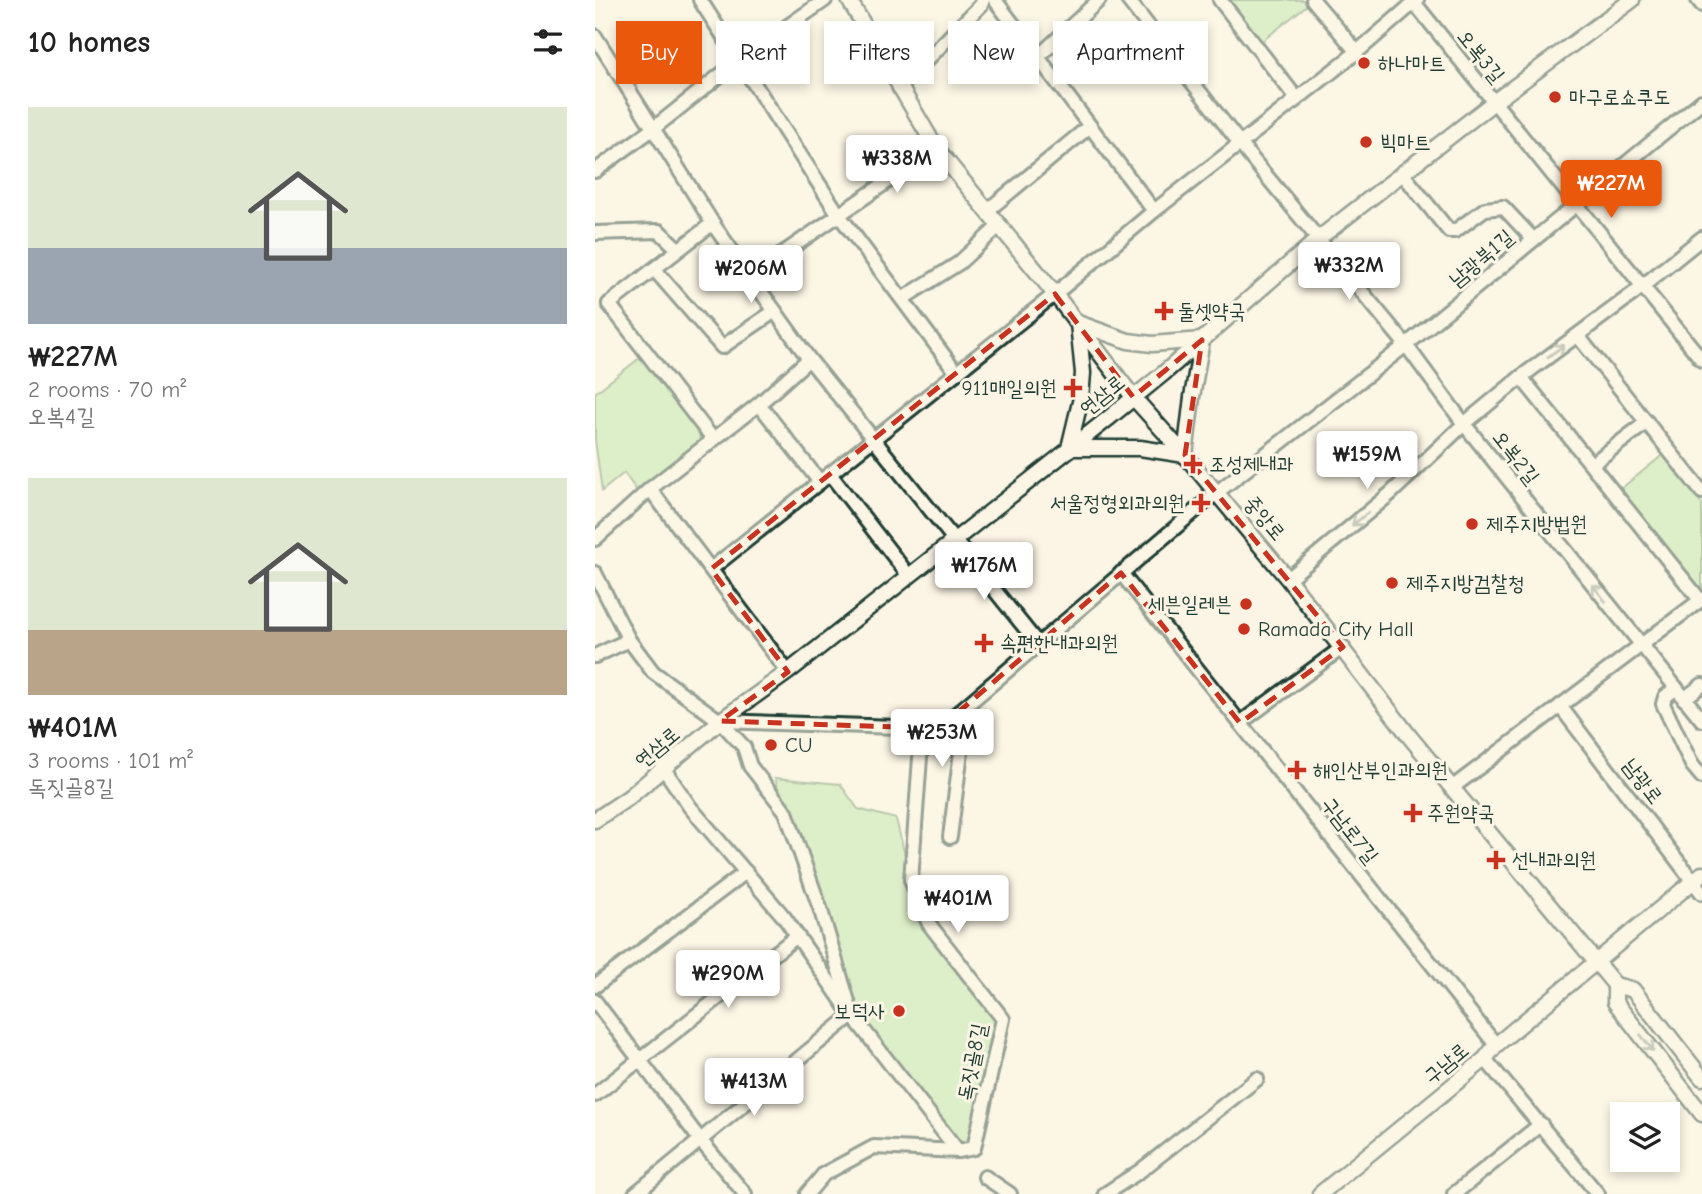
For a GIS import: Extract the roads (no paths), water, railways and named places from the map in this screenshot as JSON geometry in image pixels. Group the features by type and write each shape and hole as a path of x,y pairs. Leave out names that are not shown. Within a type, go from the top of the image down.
{"main road":[{"name":"중앙로","path":"849,0 936,148 1055,293 1133,397 1288,579 1410,737 1615,985 1633,990 1702,1078"},
{"name":"연삼로","path":"595,820 628,798 720,721 955,540 1133,397 1318,239 1494,102 1632,0"},
{"path":"1078,324 1128,341 1152,344 1202,340 1185,455 1140,448 1069,448 1081,398 1083,373 1078,324"},
{"name":"남광로","path":"1596,961 1699,883"},
{"name":"구남로","path":"1320,1194 1485,1059 1496,1045 1596,961"},
{"name":"중앙로","path":"1615,985 1615,1002 1702,1114"}],"street":[{"path":"700,0 716,26"},
{"path":"795,21 825,0"},
{"path":"899,88 981,5 982,0"},
{"path":"995,0 1011,21"},
{"path":"1039,56 1099,0"},
{"name":"오복2길","path":"1128,0 1241,144 1406,345 1464,424 1702,720"},
{"path":"1220,0 1297,99"},
{"path":"1313,0 1357,52"},
{"path":"1698,0 1702,5"},
{"path":"711,569 957,373 1154,211 1357,52 1414,1"},
{"name":"오복3길","path":"1414,1 1702,360"},
{"path":"595,36 713,223 809,359 1038,644"},
{"path":"1039,58 1154,211"},
{"path":"595,171 655,128 716,79"},
{"path":"753,84 838,215 957,373"},
{"name":"남광북1길","path":"1216,493 1406,345 1702,101"},
{"path":"988,210 1090,127"},
{"path":"750,276 936,148"},
{"path":"1402,173 1449,231 1455,231 1485,209 1503,207 1533,239"},
{"path":"609,304 713,223"},
{"path":"902,299 959,263 1000,225"},
{"path":"595,233 659,231 678,249"},
{"path":"1288,579 1390,494 1464,424 1702,237"},
{"path":"654,269 722,347 775,311"},
{"path":"595,300 609,304 712,438"},
{"path":"1578,335 1702,492"},
{"path":"595,539 650,489 759,404 809,359"},
{"path":"1453,787 1701,599 1521,377"},
{"path":"759,404 909,576"},
{"path":"1592,464 1647,422"},
{"path":"650,489 788,671"},
{"path":"720,721 897,727 921,744 1216,493"},
{"path":"595,573 629,640 653,672 720,721 744,747 750,766 786,812 821,911 852,1015"},
{"name":"구남로7길","path":"1121,573 1496,1045"},
{"path":"595,656 629,640"},
{"path":"1240,723 1343,647"},
{"path":"1702,685 1665,697 1663,704 1692,765 1702,777"},
{"path":"950,837 967,705"},
{"name":"남광로","path":"1560,706 1699,883"},
{"name":"독짓골8길","path":"921,744 911,880 929,924 1003,1019 974,1147 958,1151"},
{"path":"664,769 691,807 797,936 852,1015 958,1151"},
{"path":"595,986 746,872"},
{"path":"595,1094 797,936"},
{"path":"595,1001 701,1141 745,1194"},
{"path":"635,1194 852,1015"},
{"path":"1485,1059 1598,1194"},
{"path":"1105,1194 1140,1171 1257,1079"},
{"path":"1454,1194 1541,1124"},
{"path":"807,1194 824,1174 874,1147 958,1151"},
{"path":"985,1177 1010,1194"}],"place":[{"name":"하나마트","path":"1364,63"},
{"name":"마구로쇼쿠도","path":"1555,97"},
{"name":"빅마트","path":"1366,142"},
{"name":"둘셋약국","path":"1164,311"},
{"name":"911매일의원","path":"1073,388"},
{"name":"조성제내과","path":"1193,464"},
{"name":"서울정형외과의원","path":"1201,503"},
{"name":"제주지방법원","path":"1472,524"},
{"name":"제주지방검찰청","path":"1392,583"},
{"name":"세븐일레븐","path":"1246,604"},
{"name":"Ramada City Hall","path":"1244,629"},
{"name":"속편한내과의원","path":"984,643"},
{"name":"CU","path":"771,745"},
{"name":"해인산부인과의원","path":"1297,770"},
{"name":"주원약국","path":"1413,813"},
{"name":"선내과의원","path":"1496,860"},
{"name":"보덕사","path":"899,1011"}]}
